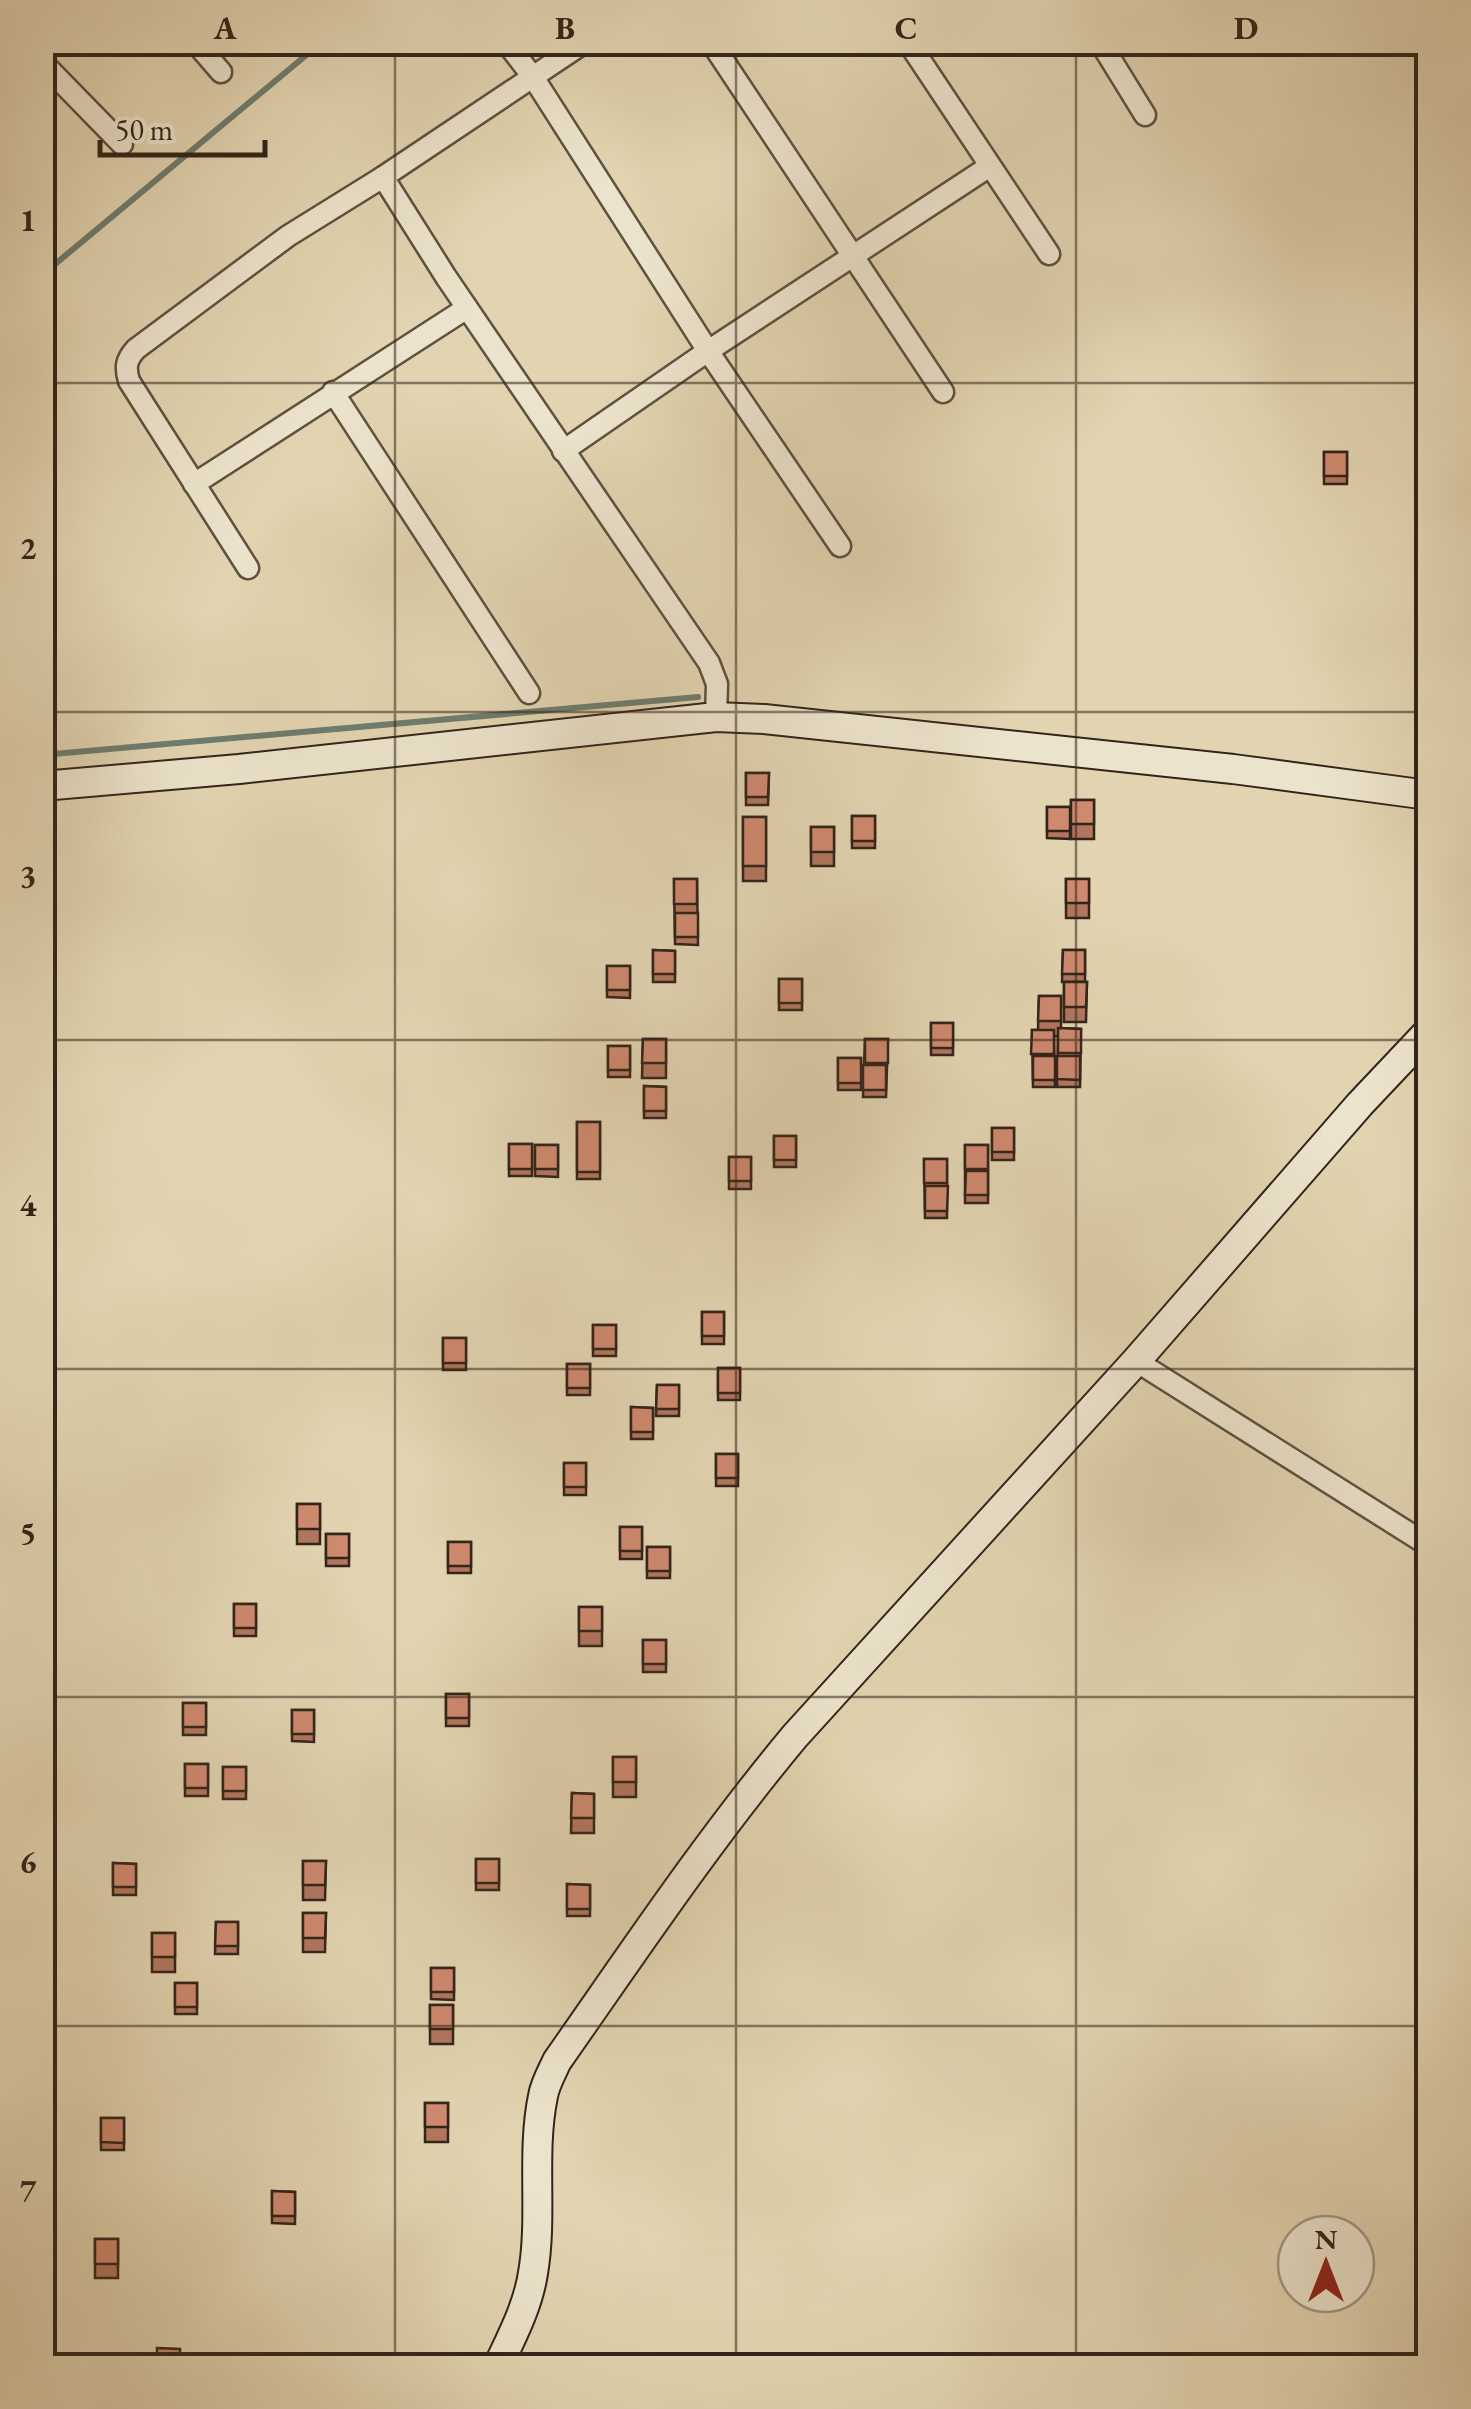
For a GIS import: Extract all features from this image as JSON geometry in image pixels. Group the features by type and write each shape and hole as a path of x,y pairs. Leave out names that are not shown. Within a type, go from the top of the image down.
{"main road":[{"path":"42,786 239,769 717,702 764,720 1214,767 1428,795"},
{"path":"498,2366 526,2304 533,2274 538,2229 539,2120 544,2092 557,2061 679,1886 795,1736 1428,1032"}],"street":[{"path":"196,42 222,72"},
{"path":"506,42 840,546"},
{"path":"248,568 128,381 127,360 136,348 288,236 384,177 585,42"},
{"path":"711,42 943,392"},
{"path":"908,42 1049,254"},
{"path":"1100,42 1145,115"},
{"path":"42,62 122,144"},
{"path":"563,450 990,166"},
{"path":"384,177 467,308 710,663 717,702"},
{"path":"194,484 467,308"},
{"path":"333,392 530,693"},
{"path":"1136,1361 1428,1545"}],"building":[{"path":"1324,452 1347,452 1347,476 1324,476"},
{"path":"746,773 769,773 768,797 746,797"},
{"path":"1071,800 1094,800 1094,824 1071,824"},
{"path":"1047,807 1070,807 1070,831 1047,831"},
{"path":"852,816 875,816 875,841 852,841"},
{"path":"743,817 766,817 766,866 743,866"},
{"path":"811,827 834,827 834,852 811,852"},
{"path":"674,879 697,879 697,904 674,904"},
{"path":"1066,879 1089,879 1089,903 1066,903"},
{"path":"675,913 698,913 698,937 675,937"},
{"path":"653,950 675,951 675,974 653,974"},
{"path":"1063,950 1085,950 1085,974 1062,974"},
{"path":"607,966 630,966 630,990 607,990"},
{"path":"779,979 802,979 802,1003 779,1003"},
{"path":"1064,982 1087,982 1086,1007 1064,1007"},
{"path":"1039,996 1061,996 1061,1021 1038,1021"},
{"path":"931,1023 953,1023 953,1048 931,1048"},
{"path":"1058,1028 1081,1029 1081,1053 1058,1053"},
{"path":"1032,1030 1054,1030 1054,1054 1031,1054"},
{"path":"643,1039 666,1039 666,1063 642,1063"},
{"path":"865,1039 888,1039 888,1063 865,1063"},
{"path":"608,1046 630,1046 630,1070 608,1070"},
{"path":"1033,1056 1055,1056 1055,1080 1033,1080"},
{"path":"1057,1056 1080,1056 1080,1080 1057,1079"},
{"path":"838,1058 861,1058 861,1083 838,1083"},
{"path":"863,1065 886,1065 886,1090 863,1090"},
{"path":"644,1086 666,1087 666,1111 644,1111"},
{"path":"577,1122 600,1122 600,1172 577,1172"},
{"path":"992,1128 1014,1128 1014,1152 992,1152"},
{"path":"774,1136 796,1136 796,1160 774,1160"},
{"path":"509,1144 532,1144 532,1169 509,1169"},
{"path":"535,1145 558,1145 558,1169 535,1169"},
{"path":"965,1145 988,1145 988,1169 965,1169"},
{"path":"729,1157 751,1157 751,1181 729,1181"},
{"path":"924,1159 947,1159 947,1183 924,1183"},
{"path":"966,1171 988,1171 988,1195 965,1195"},
{"path":"925,1186 948,1186 947,1211 925,1211"},
{"path":"702,1312 724,1312 724,1336 702,1336"},
{"path":"593,1325 616,1325 616,1349 593,1349"},
{"path":"443,1338 466,1338 466,1363 443,1363"},
{"path":"567,1364 590,1364 590,1388 567,1388"},
{"path":"718,1368 740,1368 740,1393 718,1393"},
{"path":"657,1385 679,1385 679,1409 656,1409"},
{"path":"631,1407 653,1408 653,1432 631,1432"},
{"path":"716,1454 738,1454 738,1478 716,1478"},
{"path":"564,1463 586,1463 586,1487 564,1487"},
{"path":"297,1504 320,1504 320,1529 297,1529"},
{"path":"620,1527 642,1527 642,1551 620,1551"},
{"path":"326,1534 349,1534 349,1558 326,1558"},
{"path":"448,1542 471,1542 471,1566 448,1566"},
{"path":"647,1547 670,1547 670,1571 647,1571"},
{"path":"234,1604 256,1604 256,1628 234,1628"},
{"path":"579,1607 602,1607 602,1631 579,1631"},
{"path":"643,1640 666,1640 666,1664 643,1664"},
{"path":"446,1694 469,1694 469,1718 446,1718"},
{"path":"183,1703 206,1703 206,1727 183,1727"},
{"path":"292,1710 314,1710 314,1734 292,1734"},
{"path":"613,1757 636,1757 636,1782 613,1782"},
{"path":"185,1764 208,1764 208,1788 185,1788"},
{"path":"223,1767 246,1767 246,1791 223,1791"},
{"path":"572,1793 594,1794 594,1818 571,1818"},
{"path":"476,1859 499,1859 499,1883 476,1883"},
{"path":"303,1861 326,1861 325,1885 303,1885"},
{"path":"113,1863 136,1864 136,1887 113,1887"},
{"path":"567,1884 590,1885 590,1909 567,1909"},
{"path":"303,1913 326,1913 325,1938 303,1938"},
{"path":"216,1922 238,1922 238,1946 215,1946"},
{"path":"152,1933 175,1933 175,1957 152,1957"},
{"path":"431,1968 454,1968 454,1992 431,1992"},
{"path":"175,1983 197,1983 197,2007 175,2007"},
{"path":"430,2005 453,2005 453,2029 430,2029"},
{"path":"425,2103 448,2103 448,2127 425,2127"},
{"path":"101,2118 124,2118 124,2143 101,2142"},
{"path":"272,2191 295,2192 295,2216 272,2216"},
{"path":"95,2239 118,2239 118,2264 95,2264"},
{"path":"157,2348 180,2349 180,2366 157,2366"}],"waterway":[{"path":"42,275 322,42"},
{"path":"42,755 698,697"}]}
